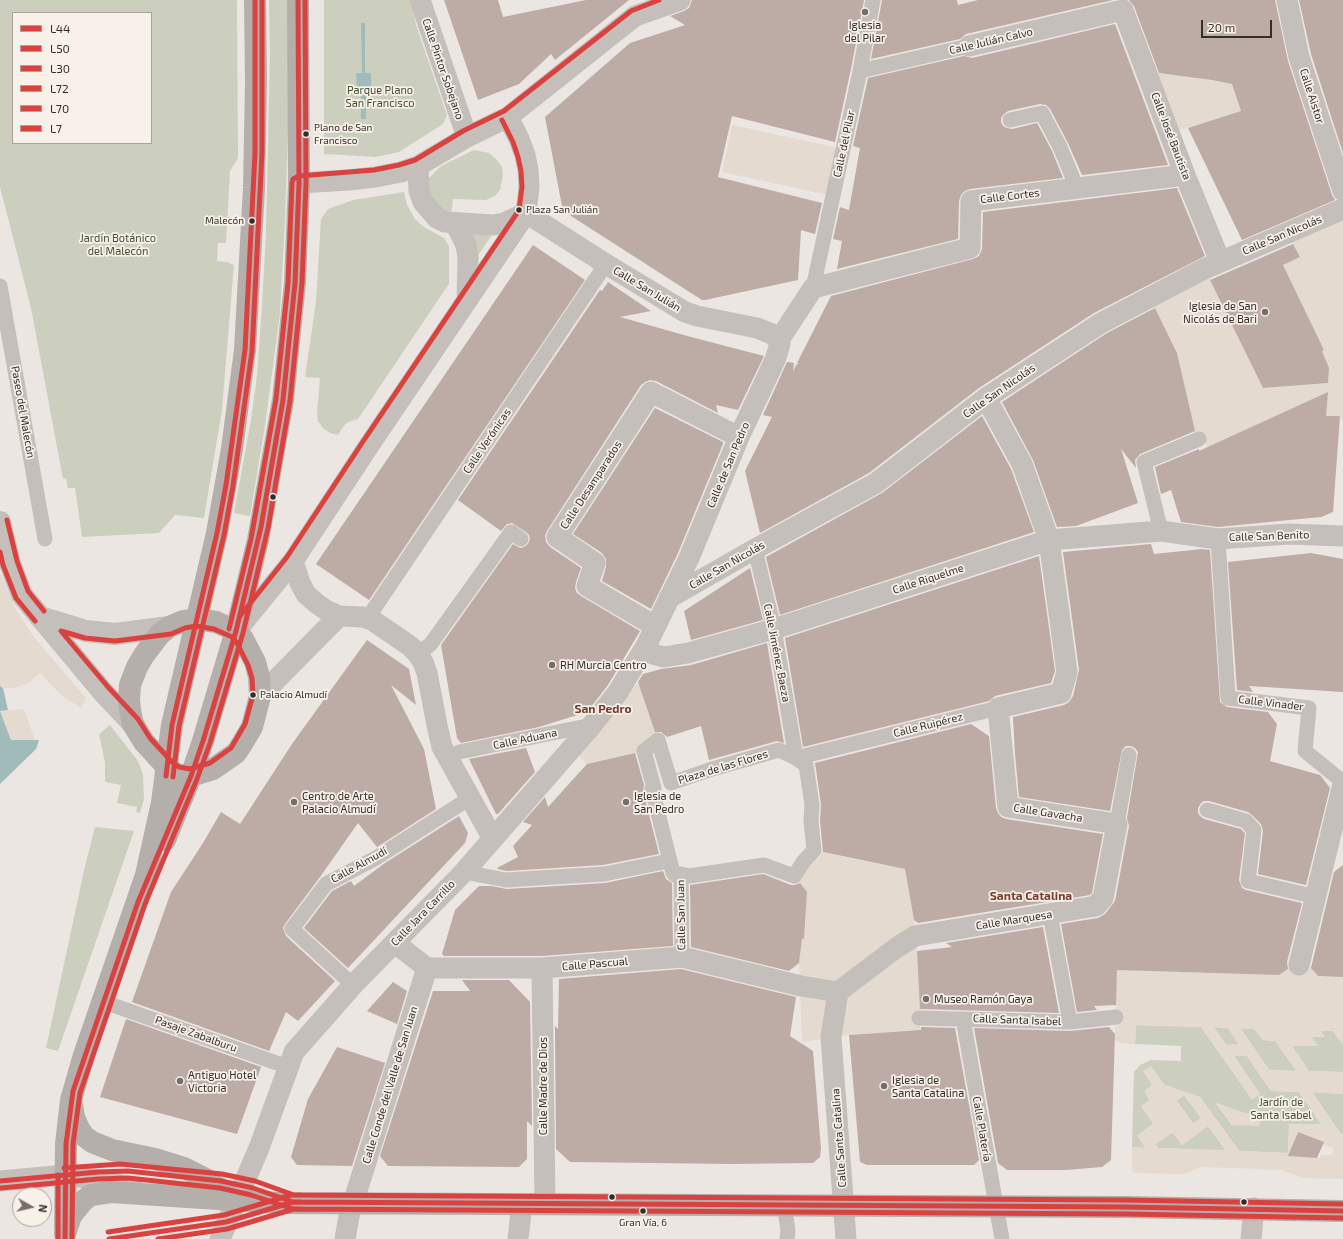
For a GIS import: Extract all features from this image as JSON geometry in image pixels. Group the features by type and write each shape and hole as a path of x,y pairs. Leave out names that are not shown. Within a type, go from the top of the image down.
{"main road":[{"path":"65,1237 65,1175 67,1134 71,1100 76,1080 145,881 162,803 172,725 218,526 231,456 245,350 254,188 256,98 255,0"},
{"path":"138,902 191,776 215,703 236,631 258,540 283,400 295,283 299,183 298,0"},
{"path":"196,618 216,622 236,631 243,639 255,662 259,677 260,696 252,727 236,753 213,769 191,776 176,774 167,767 144,742 133,724 130,710 130,685 137,667 160,634 169,627 183,621 196,618"},
{"path":"71,1100 78,1129 92,1142 112,1150 155,1159 184,1168 206,1180 236,1200"},
{"path":"65,1237 71,1216 84,1201 91,1195 111,1192 280,1203 996,1206 1254,1208 1343,1211"}],"street":[{"name":"Calle Pintor Sobejano","path":"420,0 467,137"},
{"path":"299,183 375,177 401,172 418,166 467,137 508,117 634,8 680,0"},
{"name":"Calle del Pilar","path":"813,288 860,71 873,0"},
{"name":"Calle Aistor","path":"1287,0 1299,57 1343,191"},
{"name":"Calle Julián Calvo","path":"860,71 1123,10"},
{"name":"Calle José Bautista","path":"1123,10 1185,175 1220,261"},
{"path":"1010,120 1042,113 1060,147 1077,188"},
{"path":"236,631 293,562 368,447 526,213 529,187 528,170 519,138 508,117"},
{"path":"418,166 419,191 423,202 437,218 445,222 493,225 504,223 526,213"},
{"name":"Calle Cortes","path":"813,288 970,248 971,201 1185,175"},
{"name":"Calle San Nicolás","path":"669,598 876,483 986,398 1101,323 1184,278 1220,261 1343,209"},
{"name":"Calle San Julián","path":"526,213 685,312 697,316 757,328 772,334 779,340"},
{"path":"455,223 466,245 468,258 467,302"},
{"name":"Calle Verónicas","path":"367,619 606,264"},
{"name":"Paseo del Malecón","path":"0,286 45,539"},
{"name":"Calle de San Pedro","path":"646,646 689,558 739,437 775,360 780,344 779,340 813,288"},
{"name":"Calle Desamparados","path":"655,626 587,586 595,563 557,537 651,392 739,437"},
{"path":"986,398 1022,464 1049,540"},
{"path":"1161,531 1144,462 1199,439"},
{"path":"0,522 10,563 22,595 103,692 133,724"},
{"name":"Calle Riquelme","path":"646,646 653,654 664,657 674,656 774,629 1049,540 1161,531 1218,539"},
{"path":"417,653 430,646 511,532 521,539"},
{"name":"Calle San Benito","path":"1218,539 1289,534 1343,536"},
{"name":"Calle Vinader","path":"1218,539 1228,698 1309,708 1305,751 1343,783 1335,849 1316,897 1300,965"},
{"name":"Calle Ruipérez","path":"796,758 1061,693 1067,672 1049,540"},
{"name":"Calle Jiménez Baeza","path":"755,549 774,629 796,758"},
{"path":"293,562 300,583 306,594 326,610 339,616 372,620 417,653 423,662 427,673 442,747 493,839"},
{"path":"260,696 339,616"},
{"path":"40,617 86,631 115,634 169,627"},
{"name":"Calle Jara Carrillo","path":"220,1239 259,1148 294,1052 353,985 464,872 592,725 618,692 646,646"},
{"name":"Calle Gavacha","path":"998,708 1008,807 1117,824"},
{"name":"Calle Aduana","path":"459,752 592,725"},
{"name":"Plaza de las Flores","path":"658,740 671,783 712,769 779,750 796,758 806,765 812,805 811,821 814,850 804,861 794,876 764,865 689,876 681,874 675,875 669,861 652,789 654,788 644,751 658,740"},
{"path":"1117,824 1129,755"},
{"name":"Calle Almudí","path":"353,985 292,930 326,884 376,858 470,798"},
{"path":"1207,810 1246,821 1254,830 1248,881 1316,897"},
{"name":"Calle Marquesa","path":"838,992 896,948 915,936 1096,906 1103,898 1117,824"},
{"path":"464,872 506,880 604,874 669,861"},
{"name":"Calle San Juan","path":"681,874 682,957"},
{"path":"1050,914 1070,1022"},
{"path":"395,943 427,968"},
{"name":"Calle Pascual","path":"427,968 542,968 682,957 801,986 838,992"},
{"name":"Calle Conde del Valle de San Juan","path":"345,1239 349,1216 427,968"},
{"name":"Calle Madre de Dios","path":"542,968 545,1204"},
{"name":"Calle Santa Catalina","path":"838,992 831,1037 846,1239"},
{"name":"Pasaje Zabalburu","path":"104,1002 288,1067"},
{"name":"Calle Santa Isabel","path":"919,1018 1070,1022 1116,1017"},
{"name":"Calle Platería","path":"963,1019 1002,1239"},
{"path":"6,1181 65,1175 108,1181 147,1194"},
{"path":"518,1239 522,1204"},
{"path":"784,1205 787,1234"},
{"path":"1251,1239 1254,1208"}],"green space":[{"name":"Jardín Botánico del Malecón","path":"0,0 237,0 238,158 230,171 226,243 218,243 217,261 227,262 234,265 222,410 204,518 175,515 159,533 82,537 75,488 68,488 66,478 63,479 31,308 0,187"},
{"path":"269,0 288,0 288,128 285,221 280,313 265,426 250,516 234,513 251,420 257,376 262,307 266,232 270,52"},
{"name":"Parque Plano San Francisco","path":"324,0 410,0 416,25 447,115 443,124 399,152 376,157 324,154"},
{"path":"474,150 489,153 502,167 503,175 500,190 495,196 486,200 453,199 451,214 441,212 428,198 429,178 441,166"},
{"path":"404,192 407,205 415,219 424,227 444,238 449,246 449,284 358,419 346,423 338,435 330,433 323,428 318,421 317,413 320,378 305,377 316,301 321,219 328,209 353,200"},
{"path":"470,230 492,235 475,260"},
{"path":"110,725 138,761 141,769 143,775 144,799 140,813 136,812 137,807 117,803 121,785 105,782 105,763 99,734"},
{"path":"95,827 134,831 58,1051 46,1048 85,866"},
{"path":"1136,1025 1201,1027 1252,1099 1260,1094 1234,1056 1247,1056 1271,1091 1299,1092 1322,1125 1289,1124 1288,1153 1239,1151 1200,1097 1165,1085 1152,1085 1149,1100 1153,1124 1145,1148 1132,1147 1134,1072 1140,1065 1151,1060 1181,1061 1181,1046 1135,1044","holes":["1216,1103 1244,1113 1232,1125"]},
{"path":"1214,1027 1228,1028 1239,1044 1226,1045"},
{"name":"Jardín de Santa Isabel","path":"1241,1029 1254,1029 1263,1040 1275,1041 1296,1070 1269,1070"},
{"name":"Jardín de Santa Isabel","path":"1320,1031 1333,1031 1343,1045 1343,1072 1309,1071 1292,1046 1318,1046 1311,1037 1324,1037"},
{"name":"Jardín de Santa Isabel","path":"1312,1092 1343,1094 1343,1134 1341,1134"},
{"path":"1184,1095 1201,1118 1193,1124 1176,1101"},
{"path":"1208,1126 1226,1151 1158,1148 1155,1144 1173,1132 1182,1145"}],"shaded area":[{"path":"1147,73 1173,74 1232,84 1242,115 1232,114 1170,133"},
{"path":"732,125 843,149 833,196 722,172"},
{"path":"1343,209 1343,421 1340,416 1209,447 1199,439 1194,430 1177,352 1149,297 1207,273 1263,388 1328,383 1329,368 1322,351 1324,350 1283,265 1300,257 1292,243 1289,232"},
{"path":"0,573 15,608 33,636 86,698 81,708 61,695 40,673 28,683 15,688 3,688 0,686"},
{"path":"639,684 658,740 644,751 587,764 572,748 618,692"},
{"path":"24,709 35,740 11,740 0,711"},
{"path":"814,850 905,869 914,920 917,951 920,1030 849,1035 802,1042 799,963 802,939 804,939 807,892 794,876"},
{"path":"1290,962 1310,967 1318,976 1343,977 1343,1045 1333,1031 1321,1031 1325,1037 1311,1037 1318,1046 1292,1046 1309,1071 1343,1072 1343,1094 1312,1092 1341,1134 1343,1134 1343,1179 1302,1178 1282,1170 1204,1167 1182,1174 1135,1173 1132,1171 1132,1147 1145,1148 1137,1135 1153,1124 1141,1106 1149,1100 1144,1091 1152,1085 1143,1071 1151,1066 1165,1085 1200,1097 1239,1151 1288,1153 1289,1124 1322,1124 1299,1092 1271,1091 1247,1056 1234,1056 1260,1094 1252,1100 1201,1027 1136,1025 1135,1044 1121,1043 1115,1040 1117,970 1279,975 1288,970","holes":["1214,1027 1228,1028 1238,1044 1226,1045","1241,1029 1254,1029 1263,1040 1275,1041 1296,1070 1269,1070","1185,1095 1201,1118 1193,1123 1177,1101","1208,1126 1226,1150 1158,1148 1155,1145 1172,1132 1182,1145","1297,1132 1324,1142 1323,1144 1334,1148 1332,1155 1321,1155 1320,1158 1289,1156"]},
{"path":"1215,1103 1244,1113 1262,1114 1259,1126 1232,1125"}],"water":[{"path":"361,23 365,23 365,73 371,73 371,88 366,89 366,119 361,119 361,88 357,87 356,73 362,73"},
{"path":"0,686 3,688 8,710 0,711"},
{"path":"0,711 11,740 39,740 36,749 0,784"}],"building":[{"path":"444,0 498,0 503,17 586,0 629,0 555,60 551,54 519,84 478,100"},
{"path":"692,0 864,0 835,142 732,116 718,177 822,203 815,234 801,230 798,280 705,300 702,300 571,216 562,206 545,117 630,43 685,25 670,16 689,8"},
{"path":"882,0 957,0 958,5 978,0 1113,0 966,34 960,39 871,59"},
{"path":"1129,0 1275,0 1288,61 1332,195 1335,200 1242,240 1188,128 1241,111 1232,84 1159,73 1134,6"},
{"path":"1299,0 1343,0 1343,153 1311,54"},
{"path":"1115,24 1168,165 1082,175 1068,143 1050,109 1046,105 1040,104 1008,111 1001,118 1003,126 1007,128 1012,129 1037,123 1052,151 1063,178 970,189 965,191 961,195 959,201 958,239 837,269 842,241 833,239 840,207 849,210 860,148 853,146 868,78 964,56 972,58"},
{"path":"1177,188 1205,256 1094,313 979,388 869,473 760,533 745,471 772,417 763,415 787,362 794,363 793,371 797,364 799,364 797,363 831,296 973,259 979,256 982,249 983,212"},
{"name":"Iglesia de San Nicolás de Bari","path":"1293,244 1300,257 1283,265 1324,350 1322,351 1329,368 1328,383 1263,388 1210,280"},
{"path":"533,245 585,280 369,600 316,564"},
{"path":"608,282 651,311 620,317 764,356 738,410 716,405 718,413 656,381 650,380 641,385 547,531 545,536 546,542 550,547 581,568 575,588 577,593 640,631 608,685 587,712 539,727 461,743 457,738 441,645 513,544 520,548 524,547 528,544 530,539 526,532 512,523 507,524 501,531 458,500 600,290 602,291"},
{"path":"1155,308 1177,353 1195,431 1140,454 1135,460 1136,468 1121,449 1138,503 1076,526 1057,527 1033,460 1002,402 1107,333"},
{"path":"1328,392 1326,416 1340,416 1333,512 1321,517 1218,527 1181,522 1171,490 1161,494 1155,467 1199,449 1199,451"},
{"path":"655,408 723,442 723,444 678,553 651,609 602,581 606,567 606,559 602,553 573,534"},
{"path":"982,416 1011,469 1034,532 780,615 766,557 882,493"},
{"path":"1151,544 1154,554 1202,549 1210,550 1220,702 1227,707 1268,712 1277,724 1270,761 1320,775 1330,788 1306,885 1258,874 1263,831 1261,824 1248,812 1209,801 1204,801 1198,808 1198,813 1204,819 1241,829 1245,833 1239,880 1242,888 1302,903 1287,962 1288,969 1279,975 1117,970 1116,1005 1094,1006 1097,1010 1077,1012 1061,924 1098,918 1105,914 1115,901 1129,826 1127,818 1138,752 1131,746 1126,746 1122,750 1110,811 1019,797 1013,717 1064,705 1069,702 1073,696 1079,670 1063,552"},
{"path":"1311,553 1343,559 1343,692 1249,686 1253,692 1237,690 1228,562"},
{"path":"1039,556 1055,671 1051,683 995,696 989,701 803,747 785,638"},
{"path":"750,568 763,620 691,640 684,611"},
{"path":"367,640 409,669 416,705 391,685 424,749 436,809 377,847 358,823 285,924 283,928 286,936 335,981 298,1021 286,1012 269,1051 132,1002 171,892 221,812 240,824 292,744"},
{"path":"767,643 784,743 777,741 709,760 701,726 667,737 661,732 655,732 638,682 643,674 661,669 691,665"},
{"path":"971,724 989,736 996,808 1001,817 1103,834 1092,893 1090,895 918,923 914,920 905,869 823,852 820,821 821,804 815,763"},
{"path":"526,748 535,772 498,814 496,814 469,759"},
{"path":"635,753 644,785 643,791 659,854 603,865 507,871 497,868 518,857 513,846 532,825 523,822 545,797 548,807 587,764"},
{"path":"459,816 468,833 465,843 348,968 304,928 332,891 351,881 354,886 385,863"},
{"path":"1343,865 1343,977 1318,976 1311,968 1334,872"},
{"path":"663,871 666,879 672,883 673,946 542,956 444,956 442,954 455,910 479,886 491,886 507,889 605,883"},
{"path":"763,874 791,885 800,883 807,892 804,939 802,939 799,963 789,971 691,947 690,885"},
{"path":"1043,927 1059,1013 920,1009 917,951 952,947 946,943"},
{"path":"681,969 796,997 790,1036 813,1051 821,1149 820,1157 813,1163 732,1164 570,1162 556,1149 555,1026 558,1029 559,979"},
{"path":"462,980 509,980 530,1002 532,1126 527,1121 527,1159 519,1167 388,1166 380,1156 433,991 470,991"},
{"path":"393,982 407,991 397,1024 367,1011"},
{"name":"Antiguo Hotel Victoria","path":"126,1019 261,1067 237,1134 100,1097"},
{"path":"921,1027 955,1028 979,1160 974,1165 867,1165 860,1162 849,1035 921,1030"},
{"path":"1109,1027 1115,1034 1111,1160 1102,1167 1066,1170 1007,1170 998,1163 974,1028 1070,1031"},
{"path":"337,1047 385,1063 352,1166 297,1165 291,1157 308,1099"},
{"path":"1298,1132 1324,1142 1317,1158 1288,1156"}],"transit line":[{"name":"L72","path":"166,776 172,725 217,533 226,485 245,350 255,153 255,0"},
{"name":"L70","path":"173,777 179,726 224,535 233,486 252,351 262,153 262,0"},
{"name":"L72","path":"65,1239 66,1144 73,1091 138,902 191,776 203,741 236,631 261,527 283,400 295,283 299,183 298,0"},
{"name":"L70","path":"72,1239 73,1144 80,1093 145,904 197,779 210,743 243,633 268,528 290,401 302,283 306,183 305,0"},
{"name":"L7","path":"229,629 251,539 276,399 288,283 293,179 299,176 374,170 415,160 463,131 504,111 631,11 659,0"},
{"name":"L7","path":"240,616 287,557 519,210 522,187 521,171 513,142 502,120"},
{"name":"L7","path":"7,520 17,561 28,591 44,611"},
{"name":"L7","path":"0,552 3,565 16,598 35,621"},
{"name":"L7","path":"196,626 214,629 232,637 237,643 248,665 252,678 253,695 245,724 231,748 210,763 190,769 179,767 172,762 150,738 138,719 108,687 61,631 85,638 115,641 171,634 185,628 196,626"},
{"name":"L30","path":"64,1168 120,1164 222,1174 255,1181 294,1195 1125,1200 1343,1204"},
{"name":"L44","path":"0,1181 98,1172 128,1171 221,1181 253,1188 293,1202 1125,1207 1343,1211"},
{"name":"L30","path":"58,1175 58,1239"},
{"name":"L50","path":"1,1188 98,1179 128,1178 220,1188 251,1195 293,1209 1125,1214 1343,1218"},
{"name":"L30","path":"108,1232 224,1215 291,1195 301,1195"},
{"name":"L44","path":"109,1239 226,1222 293,1202 301,1202"},
{"name":"L50","path":"158,1239 227,1229 294,1209 301,1209"}],"place":[{"name":"Iglesia del Pilar","path":"865,12"},
{"name":"Plano de San Francisco","path":"306,134"},
{"name":"Plaza San Julián","path":"519,210"},
{"name":"Malecón","path":"252,221"},
{"name":"Iglesia de San Nicolás de Bari","path":"1265,312"},
{"name":"RH Murcia Centro","path":"552,665"},
{"name":"Palacio Almudí","path":"253,695"},
{"name":"Centro de Arte Palacio Almudí","path":"294,802"},
{"name":"Iglesia de San Pedro","path":"626,802"},
{"name":"Museo Ramón Gaya","path":"926,999"},
{"name":"Antiguo Hotel Victoria","path":"180,1081"},
{"name":"Iglesia de Santa Catalina","path":"884,1086"},
{"name":"Gran Vía, 6","path":"643,1211"}],"district":[{"name":"San Pedro","path":"603,709"},
{"name":"Santa Catalina","path":"1031,896"}]}
